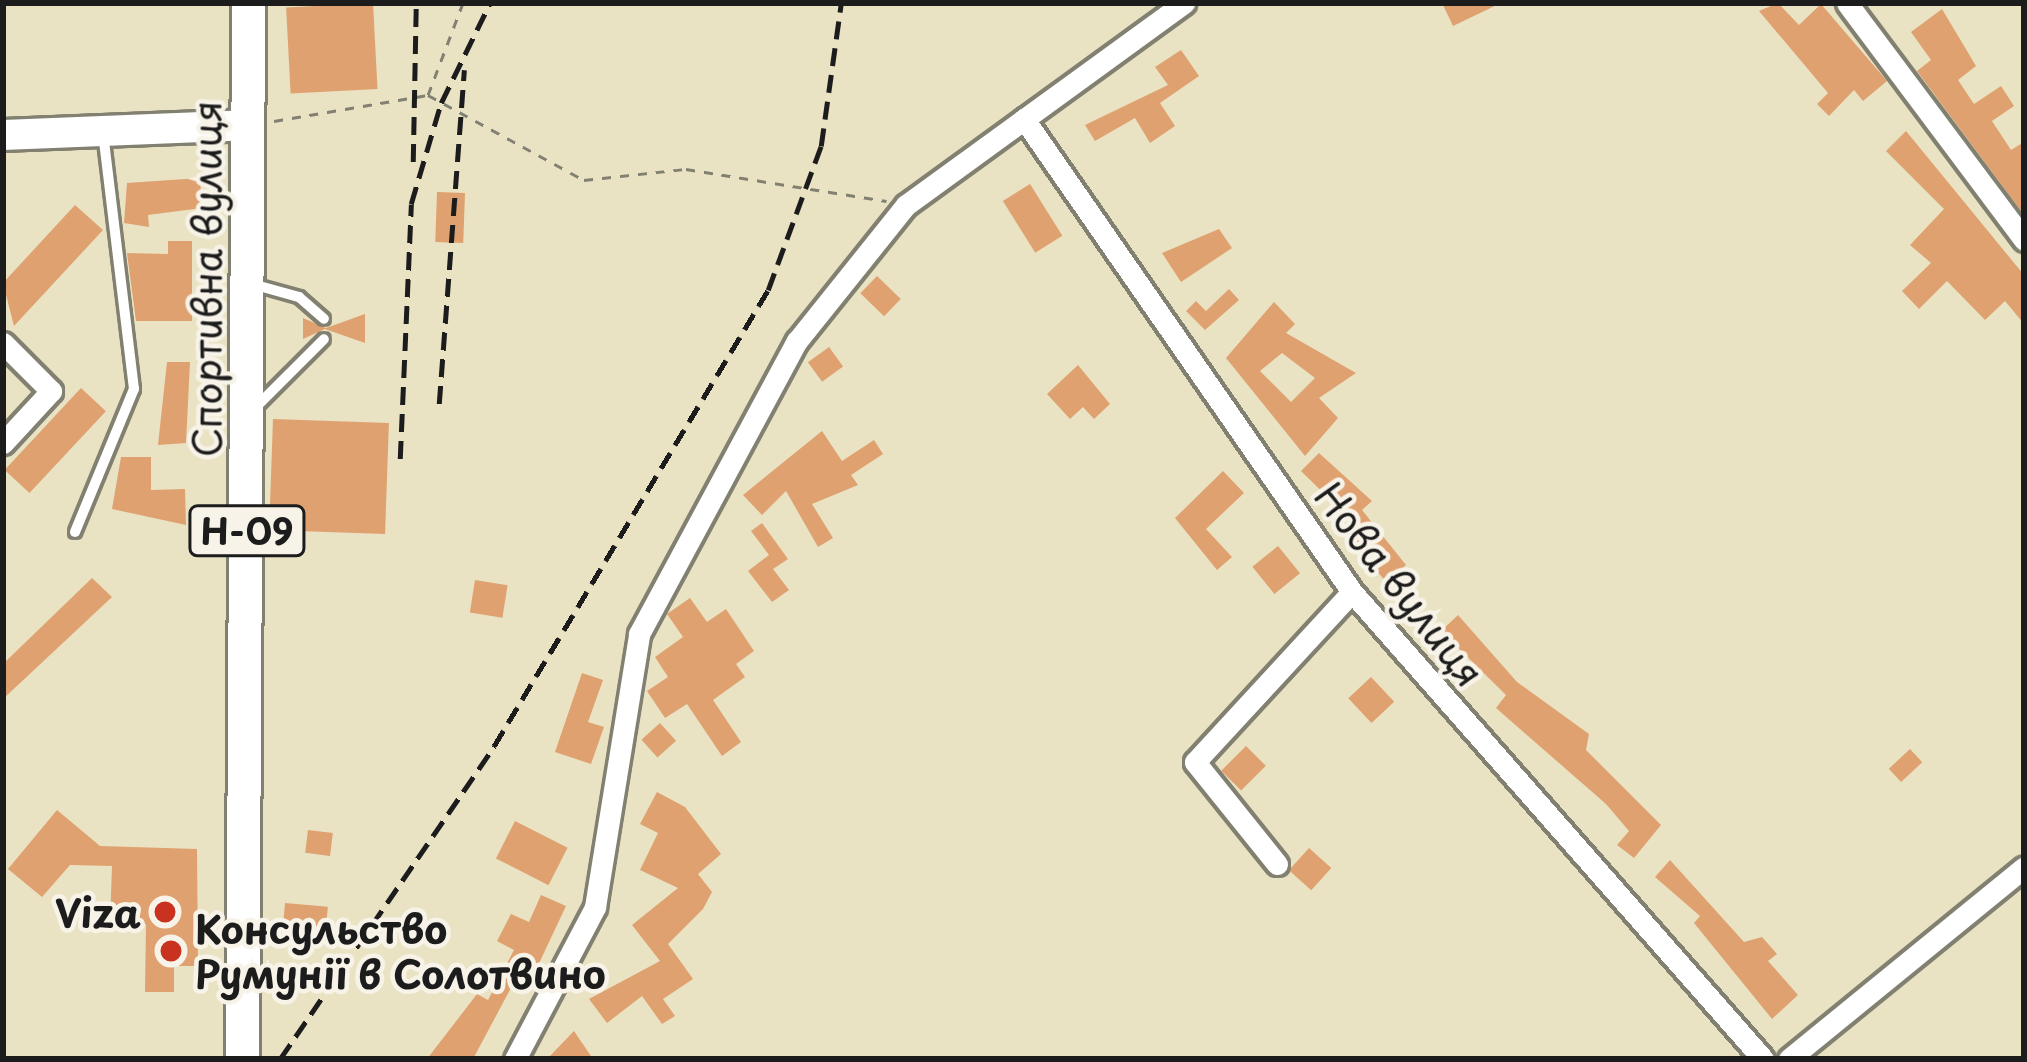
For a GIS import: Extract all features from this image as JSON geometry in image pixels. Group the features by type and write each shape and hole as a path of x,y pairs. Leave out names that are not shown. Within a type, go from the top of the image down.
{"main road":[{"name":"Спортивна вулиця","path":"242,1059 248,3"}],"street":[{"path":"515,1059 595,907 639,634 797,341 906,205 1184,3"},
{"path":"1847,3 2024,239"},
{"name":"Нова вулиця","path":"1024,119 1352,592 1763,1059"},
{"path":"3,135 101,124 249,125"},
{"path":"3,343 51,391 3,443"},
{"path":"1277,864 1195,762 1352,592"},
{"path":"1789,1059 2024,867"}],"lane":[{"path":"75,532 134,389 101,124"},
{"path":"249,284 299,297 324,319"},
{"path":"248,416 323,339"}],"path":[{"path":"428,94 463,3"},
{"path":"249,125 428,94 584,180 686,169 906,205"}],"building":[{"path":"373,3 378,89 291,93 286,8"},
{"path":"1442,3 1501,3 1453,26"},
{"path":"1778,3 1799,25 1821,4 1887,81 1863,101 1854,90 1829,116 1817,104 1828,93 1759,11"},
{"path":"1942,9 1976,66 1958,80 1974,104 2001,86 2014,106 1992,121 2011,150 2024,142 2024,215 1917,71 1931,60 1911,32"},
{"path":"1181,50 1199,76 1160,103 1175,126 1150,143 1135,118 1095,141 1085,125 1168,85 1155,67"},
{"path":"1906,131 2024,275 2024,324 2005,301 1985,320 1947,281 1919,309 1902,291 1931,263 1910,245 1944,209 1886,151"},
{"path":"200,178 202,208 148,215 149,227 124,223 127,183"},
{"path":"1030,184 1062,236 1035,253 1003,201"},
{"path":"437,192 465,193 463,243 435,242"},
{"path":"75,205 103,230 14,326 3,283"},
{"path":"1219,229 1232,248 1181,282 1162,253"},
{"path":"168,241 192,241 192,321 136,321 127,253 168,254"},
{"path":"877,276 901,299 884,316 860,293"},
{"path":"1229,289 1239,300 1205,330 1186,311 1196,301 1206,311"},
{"path":"1274,302 1295,324 1286,333 1356,373 1319,398 1338,418 1305,456 1226,358","holes":["1282,353 1315,378 1291,402 1260,371"]},
{"path":"365,314 365,343 325,329 303,339 303,318 326,328"},
{"path":"829,347 843,366 822,382 808,362"},
{"path":"167,362 190,362 186,443 158,445"},
{"path":"1078,365 1110,404 1094,419 1083,407 1070,419 1047,394"},
{"path":"81,388 106,411 29,493 5,470"},
{"path":"273,419 389,423 385,534 269,530"},
{"path":"822,431 842,461 874,440 883,454 851,475 858,485 812,504 833,538 818,547 786,491 762,515 743,495"},
{"path":"1319,453 1372,501 1362,510 1406,565 1387,583 1345,534 1356,525 1301,471"},
{"path":"121,457 151,457 151,490 185,489 186,525 112,509"},
{"path":"1223,471 1244,493 1206,529 1232,557 1217,570 1175,518"},
{"path":"762,523 788,559 773,569 789,590 772,602 748,571 769,555 751,531"},
{"path":"1278,546 1300,573 1274,594 1252,567"},
{"path":"92,578 112,597 3,699 3,664"},
{"path":"475,580 508,585 502,618 470,613"},
{"path":"690,598 707,622 726,609 754,651 736,664 745,677 713,700 741,742 722,756 687,704 665,718 647,691 668,677 655,657 683,637 667,614"},
{"path":"1458,615 1517,682 1589,734 1586,750 1661,825 1634,858 1617,845 1629,831 1606,804 1496,708 1506,695 1441,631"},
{"path":"582,673 603,680 588,722 604,727 591,764 555,752"},
{"path":"1371,677 1394,702 1372,723 1348,698"},
{"path":"660,723 676,741 657,758 641,740"},
{"path":"1246,746 1266,766 1241,791 1221,771"},
{"path":"1910,749 1922,762 1901,782 1889,769"},
{"path":"657,792 685,807 721,854 698,874 712,892 703,909 668,944 693,979 663,999 675,1016 662,1024 642,996 607,1023 589,999 660,961 632,925 678,888 640,870 658,833 640,824"},
{"path":"57,810 100,846 197,849 198,966 174,966 174,992 145,992 146,924 110,923 112,866 70,865 42,897 8,869"},
{"path":"515,821 568,848 549,885 496,858"},
{"path":"308,830 333,833 330,856 305,853"},
{"path":"1309,848 1331,868 1311,890 1289,870"},
{"path":"1670,860 1744,942 1762,937 1777,954 1768,961 1798,995 1772,1019 1694,923 1700,916 1655,877"},
{"path":"541,895 566,906 525,993 512,986 473,1059 427,1059 477,994 488,1000 514,950 497,941 511,914 529,922"},
{"path":"285,903 328,907 326,931 283,927"},
{"path":"574,1031 593,1059 547,1059"}],"railway":[{"path":"413,162 416,3"},
{"path":"400,459 411,204 441,103 490,3"},
{"path":"280,1059 494,746 768,290 821,146 841,3"},
{"path":"439,404 464,70"}],"place":[{"name":"Viza","path":"165,912"},
{"name":"Консульство Румунії в Солотвино","path":"171,951"}]}
